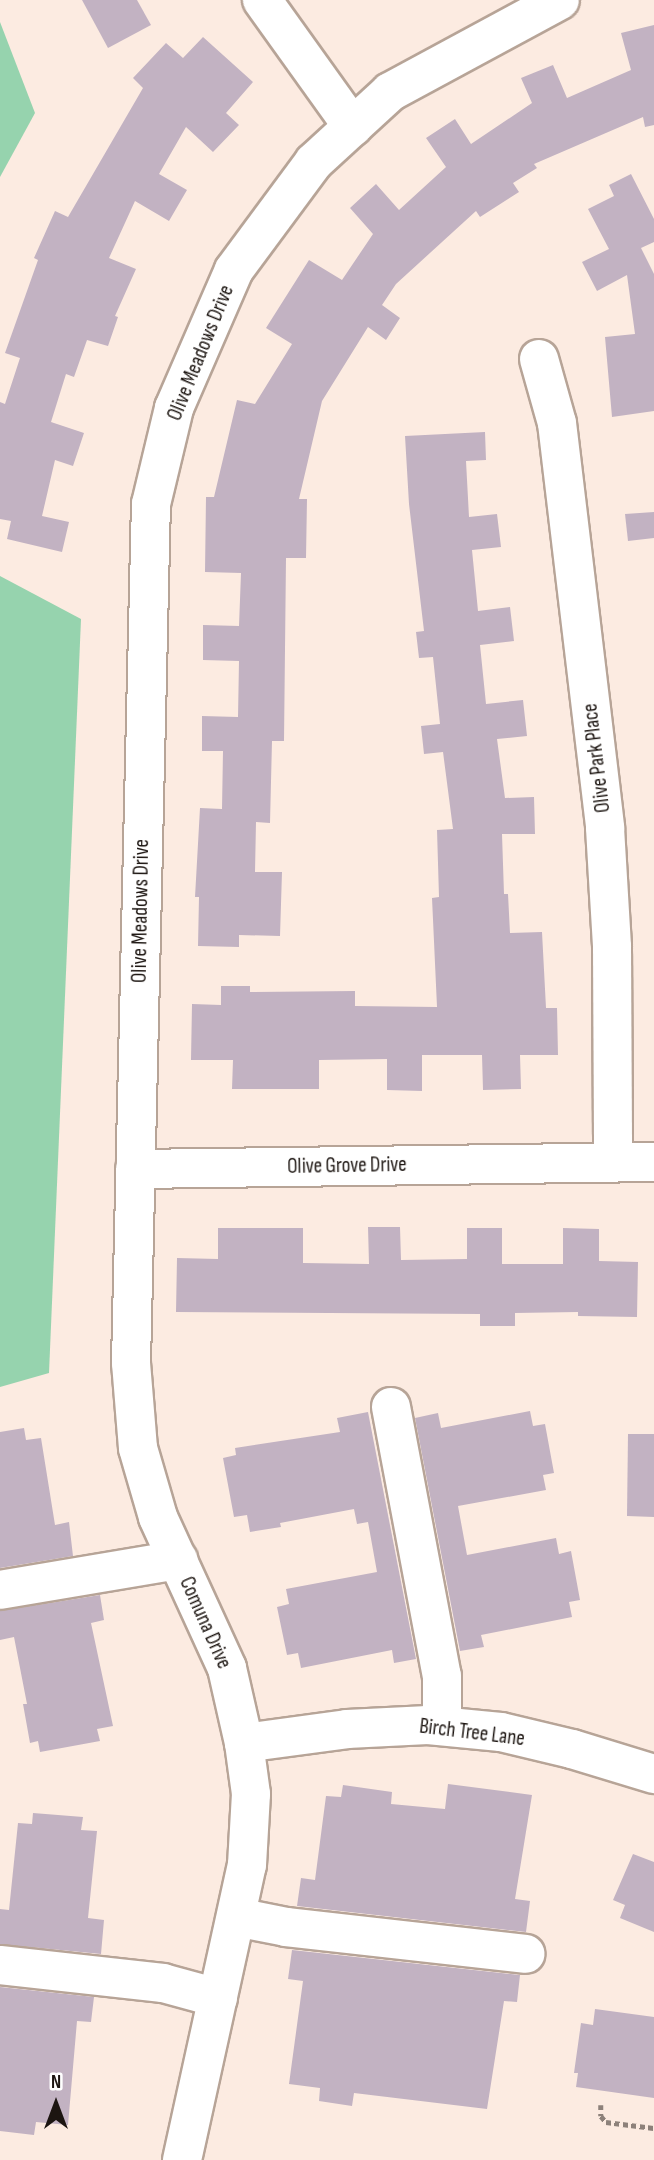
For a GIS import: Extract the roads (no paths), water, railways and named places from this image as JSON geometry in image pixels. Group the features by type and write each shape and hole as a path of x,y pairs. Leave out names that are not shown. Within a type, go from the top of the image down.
{"street":[{"path":"262,0 353,127"},
{"name":"Olive Meadows Drive","path":"135,1169 151,504 174,408 234,271 314,162 390,92 560,0"},
{"name":"Olive Park Place","path":"539,359 557,423 605,828 612,947 613,1162"},
{"name":"Olive Grove Drive","path":"135,1169 654,1162"},
{"name":"Comuna Drive","path":"135,1169 131,1363 138,1448 158,1517 227,1668 244,1743 250,1805 247,1865 182,2160"},
{"path":"391,1407 442,1676 442,1726"},
{"path":"0,1590 178,1560"},
{"name":"Birch Tree Lane","path":"244,1743 347,1729 442,1726 512,1735 654,1774"},
{"path":"236,1917 286,1927 525,1954"},
{"path":"0,1965 163,1983 218,1998"}]}
